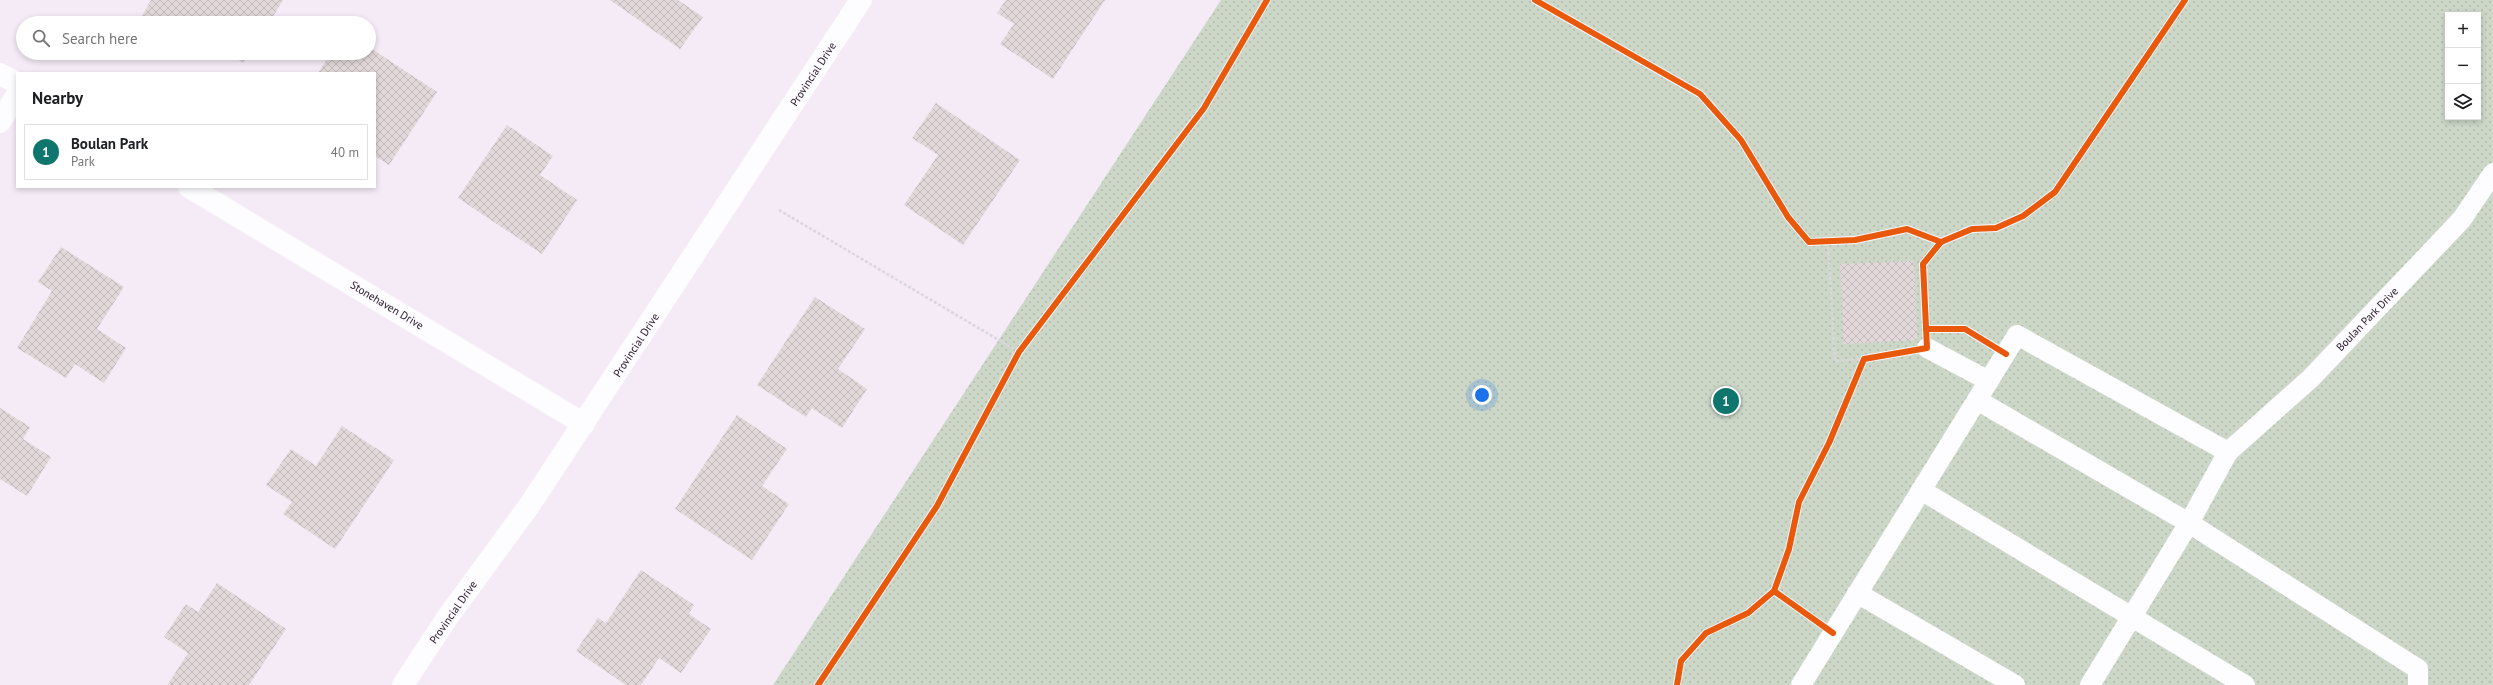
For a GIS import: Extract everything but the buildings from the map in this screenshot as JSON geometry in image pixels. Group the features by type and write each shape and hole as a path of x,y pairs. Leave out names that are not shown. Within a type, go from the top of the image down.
{"street":[{"name":"Provincial Drive","path":"403,685 447,618 529,506 584,424 861,0"},
{"path":"0,74 16,83"},
{"path":"0,122 16,97"},
{"name":"Stonehaven Drive","path":"191,188 584,424"}],"lane":[{"name":"Boulan Park Drive","path":"2090,685 2189,523 2228,452 2311,378 2462,219 2493,172"},
{"path":"1801,685 2017,335 2228,452"},
{"path":"1928,348 1989,381"},
{"path":"1978,400 2189,523 2418,669 2418,685"},
{"path":"1921,490 2245,685"},
{"path":"1857,593 2015,685"}],"path":[{"path":"779,210 1019,352"},
{"path":"1828,242 1835,361 1871,358"},
{"path":"1016,359 1024,346"},
{"path":"1861,366 1864,359"}],"green space":[{"path":"1221,0 2493,0 2493,685 773,685"}],"cycle path":[{"path":"818,685 937,506 1019,352 1204,108 1267,0"},
{"path":"1535,0 1700,94 1741,140 1788,217 1809,242 1855,240 1907,229 1941,242"},
{"path":"1677,685 1681,661 1706,633 1748,613 1774,591 1789,549 1799,502 1829,443 1864,359 1927,348 1923,264 1941,242 1972,229 1996,228 2023,216 2055,192 2185,0"},
{"path":"1926,329 1965,329 2006,354"},
{"path":"1774,591 1833,633"}],"place":[{"name":"Boulan Park","path":"1726,401"}]}
